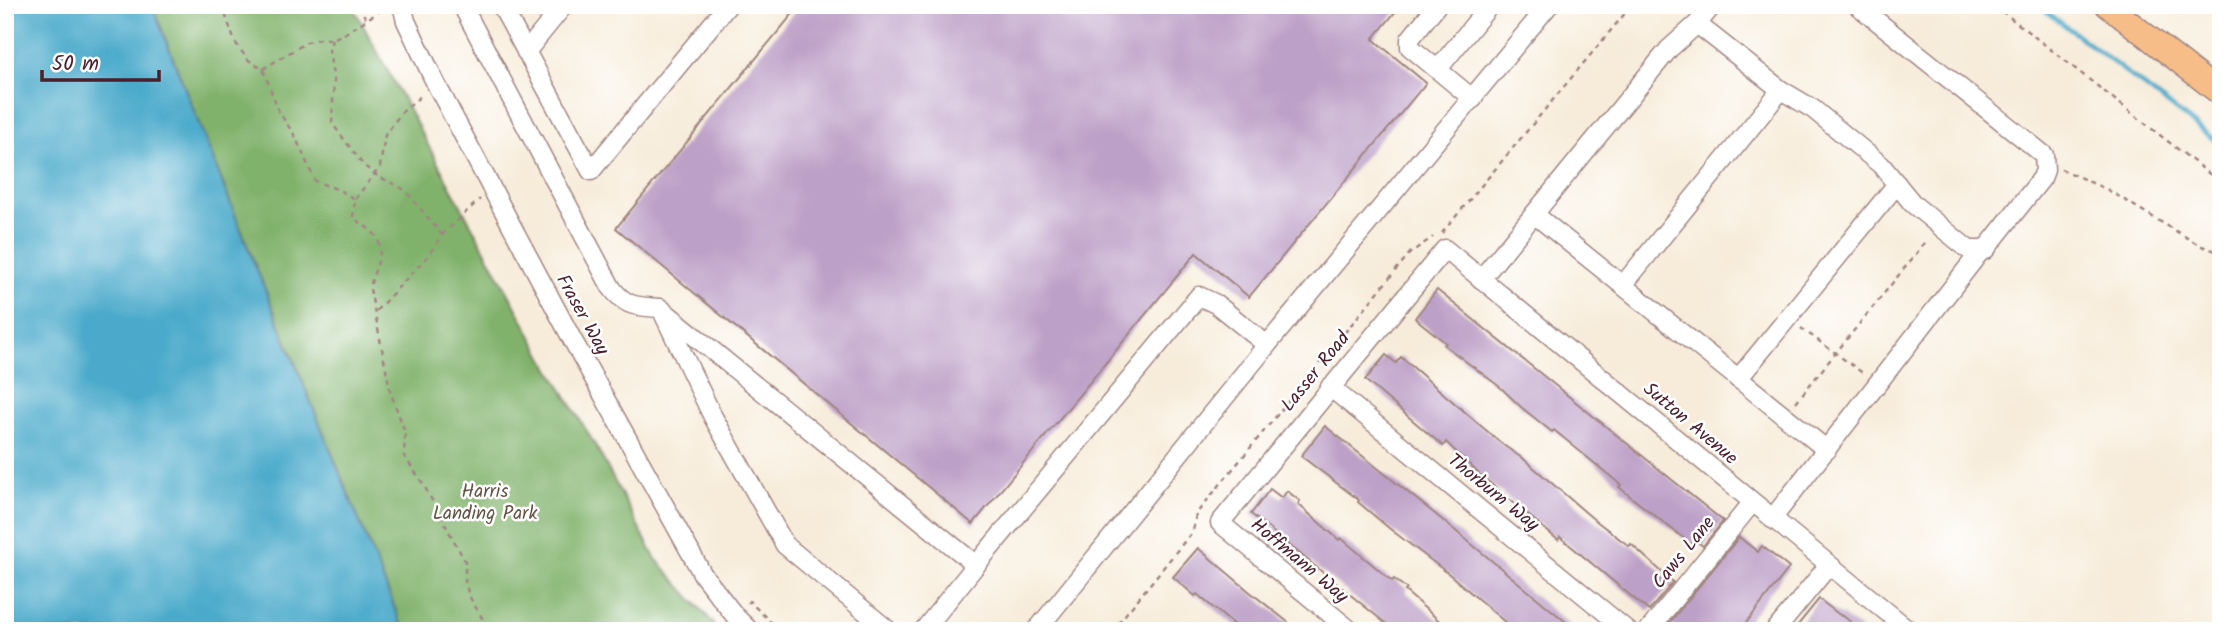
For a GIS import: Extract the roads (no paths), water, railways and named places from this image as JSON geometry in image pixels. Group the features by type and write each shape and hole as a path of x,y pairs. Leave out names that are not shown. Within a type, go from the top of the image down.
{"main road":[{"path":"2107,5 2221,94"}],"street":[{"name":"Fraser Way","path":"402,5 406,21 436,84 490,189 703,575 750,631"},
{"path":"462,5 611,288 620,300 631,306 660,308 976,565"},
{"path":"501,5 591,172 728,5"},
{"path":"526,52 564,5"},
{"path":"1437,5 1410,39 1410,47 1473,99"},
{"path":"1438,69 1489,5"},
{"path":"1036,631 1267,345 1549,5"},
{"path":"1481,279 1669,49 1697,24 1713,5"},
{"path":"1772,519 1980,252 1989,247 2042,178 2045,162 2041,151 1857,5"},
{"path":"1697,24 1781,90 1813,109 1881,165 1913,204 1969,250 1980,252"},
{"path":"1623,285 1781,90"},
{"path":"1738,379 1897,184"},
{"path":"1534,214 1827,450"},
{"name":"Sutton Avenue","path":"1445,250 1909,630"},
{"name":"Lasser Road","path":"1220,523 1445,250"},
{"path":"922,631 1199,296 1216,304 1267,345"},
{"path":"660,308 713,417 786,545 889,631"},
{"name":"Thorburn Way","path":"1330,387 1628,631"},
{"name":"Caws Lane","path":"1648,631 1752,503"},
{"name":"Hoffmann Way","path":"1220,523 1351,631"},
{"path":"1775,631 1829,565"}],"water":[{"path":"5,5 152,5 404,631 5,631"}],"waterway":[{"path":"2038,5 2221,145"}],"park label":[{"name":"Harris Landing Park","path":"485,503"}]}
